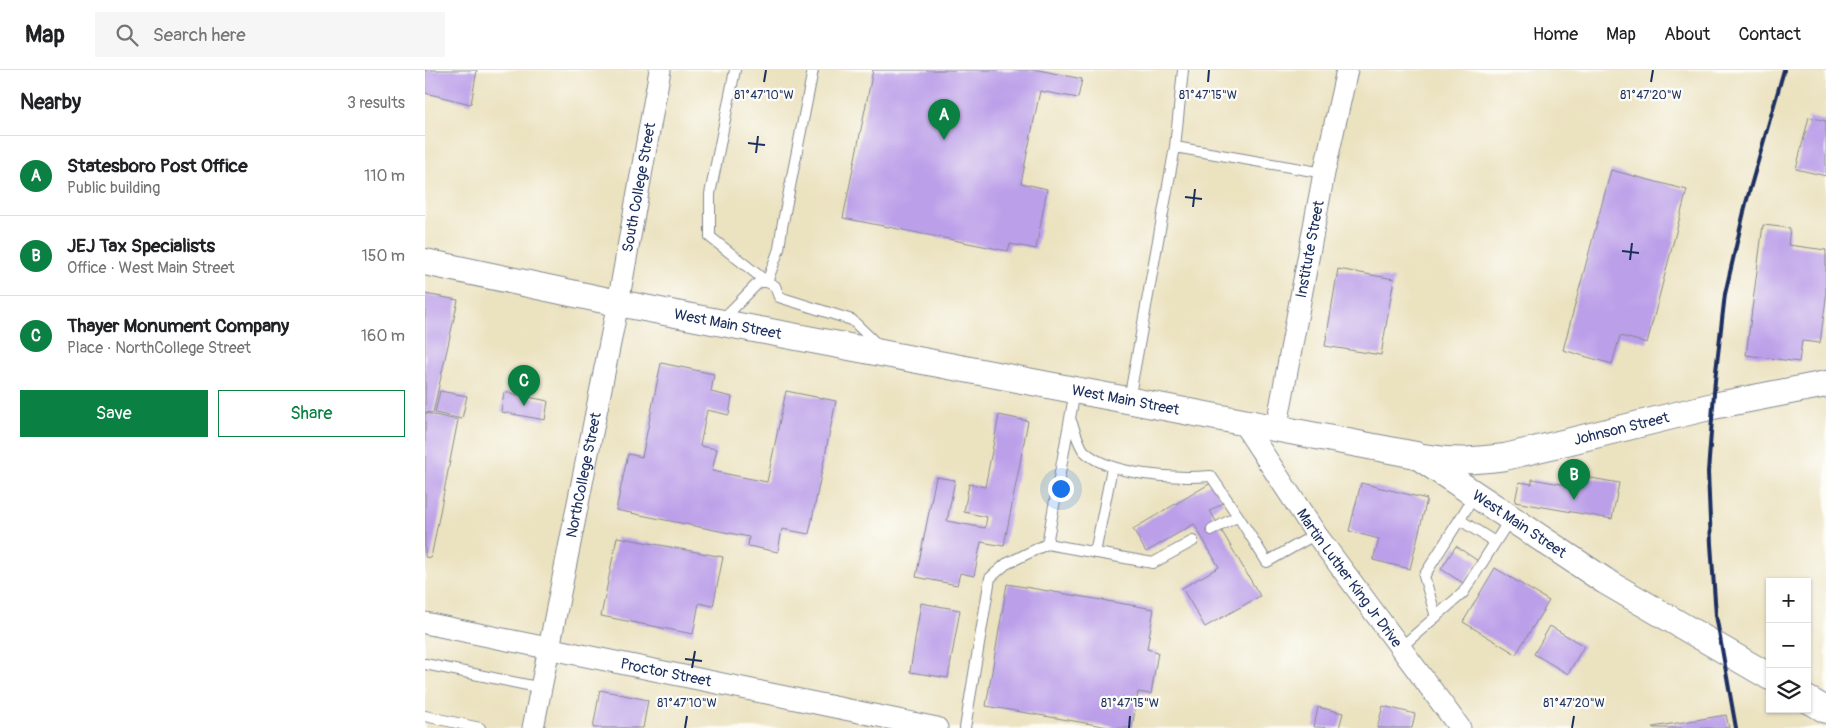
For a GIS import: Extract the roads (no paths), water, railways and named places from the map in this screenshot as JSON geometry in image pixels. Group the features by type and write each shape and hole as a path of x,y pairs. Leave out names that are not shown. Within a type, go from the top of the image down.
{"street":[{"name":"South College Street","path":"618,303 660,70"},
{"name":"Institute Street","path":"1276,430 1324,173 1347,70"},
{"name":"West Main Street","path":"425,262 618,303 1276,430 1416,455 1605,581 1766,675"},
{"name":"NorthCollege Street","path":"533,728 618,303"},
{"name":"Johnson Street","path":"1416,455 1449,461 1475,461 1505,457 1713,406 1826,384"},
{"name":"Martin Luther King Jr Drive","path":"1243,423 1316,534 1457,726"},
{"name":"Proctor Street","path":"425,623 937,728"},
{"path":"1811,701 1826,710"}],"lane":[{"path":"735,70 710,194 710,237 767,282 775,286 779,297 852,320 888,355"},
{"path":"767,282 779,249 783,218 813,70"},
{"path":"1129,401 1175,147 1183,70"},
{"path":"1175,147 1324,173"},
{"path":"720,322 759,282 767,282"},
{"path":"1047,544 1075,391"},
{"path":"1070,419 1083,451 1112,468 1176,478 1211,476 1267,562 1316,534"},
{"path":"1095,553 1112,468"},
{"path":"1436,617 1424,576 1475,495"},
{"path":"1212,530 1238,516"},
{"path":"1400,648 1463,593 1510,519"},
{"path":"1460,520 1495,542"},
{"path":"965,728 990,578 1006,564 1047,544 1153,563 1193,541"},
{"path":"425,664 542,688"},
{"path":"425,716 480,728"}],"railway":[{"path":"1736,728 1716,615 1708,472 1715,380 1725,294 1746,203 1784,70"}],"place":[{"name":"Statesboro Post Office","path":"944,140"},
{"name":"Thayer Monument Company","path":"524,406"},
{"name":"JEJ Tax Specialists","path":"1574,500"}]}
